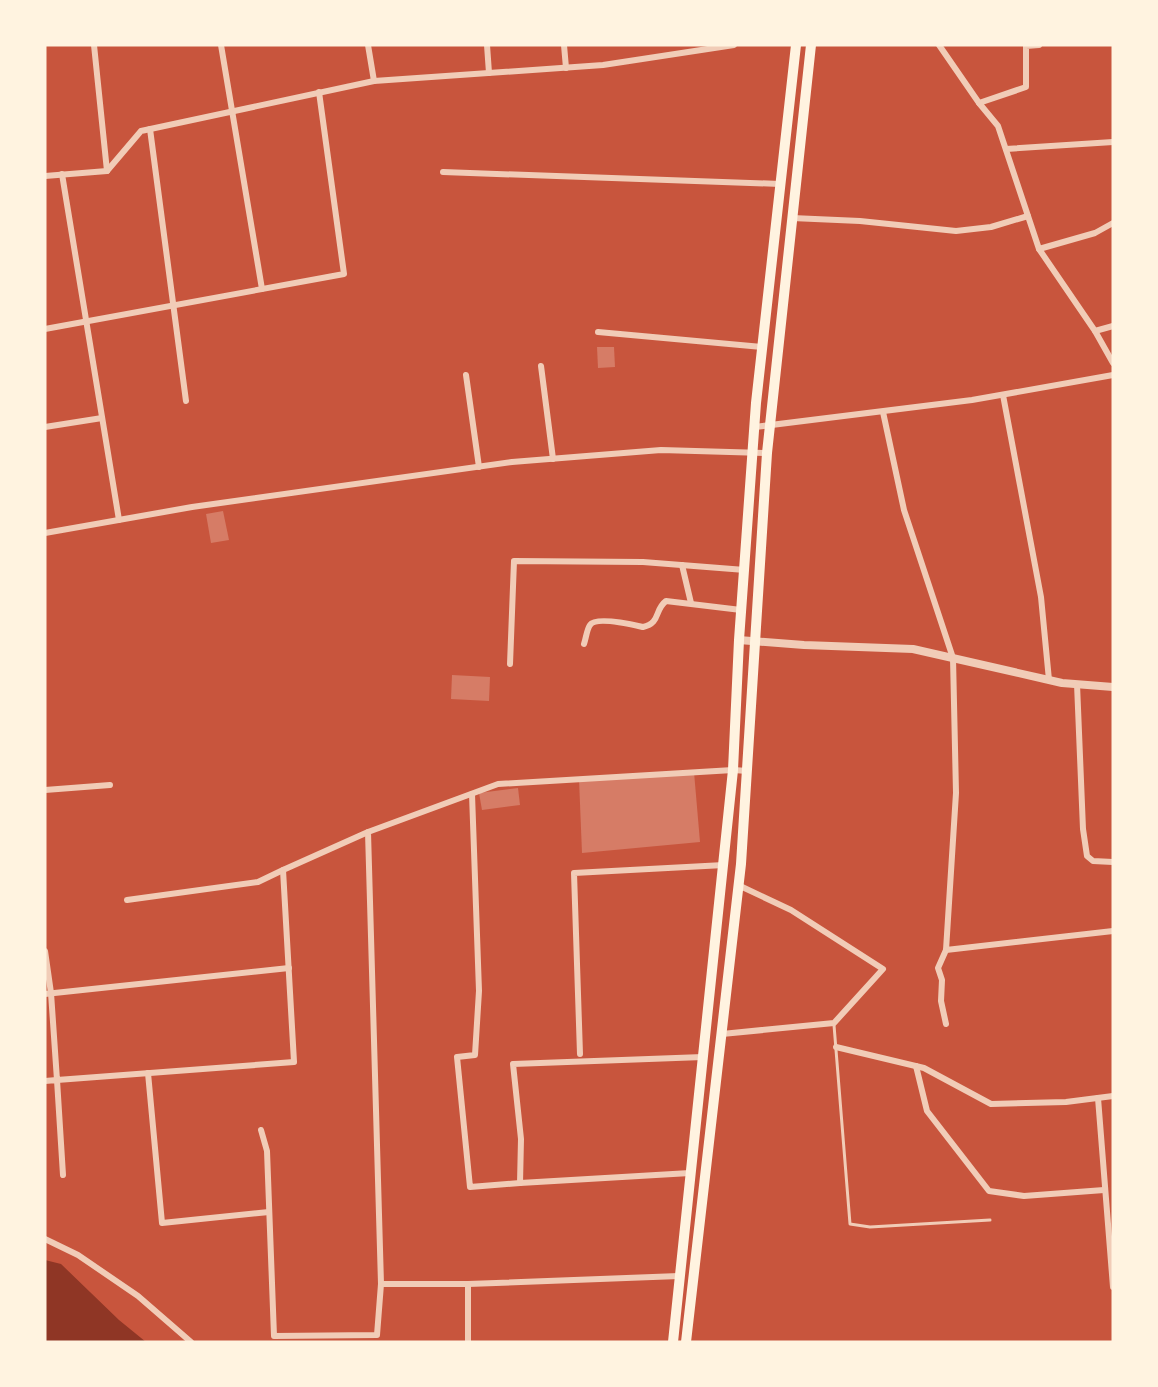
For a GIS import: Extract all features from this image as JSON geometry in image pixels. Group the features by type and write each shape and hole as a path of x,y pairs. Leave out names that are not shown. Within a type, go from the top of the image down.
{"main road":[{"path":"673,1342 733,770 739,640 754,427 796,45"},
{"path":"686,1342 738,885 748,771 767,453 811,45"}],"street":[{"path":"94,45 107,171"},
{"path":"221,45 262,289"},
{"path":"368,45 374,81"},
{"path":"487,45 489,73"},
{"path":"564,45 566,68"},
{"path":"672,45 674,54"},
{"path":"45,176 107,171 141,132 150,129 374,81 603,65 734,45"},
{"path":"939,45 979,103 998,126 1039,249 1095,331 1113,363"},
{"path":"979,103 1026,87 1026,46 1039,45"},
{"path":"45,330 344,274 320,92"},
{"path":"150,129 186,401"},
{"path":"1006,149 1113,142"},
{"path":"443,172 780,184"},
{"path":"62,174 119,520"},
{"path":"792,218 860,221 956,231 991,227 1028,216"},
{"path":"1039,249 1095,233 1113,223"},
{"path":"1095,331 1113,326"},
{"path":"598,332 762,346"},
{"path":"541,366 553,459"},
{"path":"466,375 479,467"},
{"path":"754,427 1003,395 1113,375"},
{"path":"1003,395 1041,597 1049,680"},
{"path":"883,412 904,510 954,658 956,793 946,950 938,968 942,980 941,1001 946,1024"},
{"path":"45,427 102,418"},
{"path":"45,533 192,507 479,467 661,450 767,453"},
{"path":"510,664 514,561 632,562 745,570"},
{"path":"682,565 691,603"},
{"path":"584,644 590,624 593,622 601,620 643,627 654,623 661,604 666,601 741,610"},
{"path":"739,640 913,649 1049,680 1113,687"},
{"path":"1077,684 1083,829 1087,856 1093,861 1113,862"},
{"path":"127,900 258,882 368,832 498,784 748,771"},
{"path":"45,790 110,785"},
{"path":"472,794 478,1012 475,1055 457,1057 470,1187 690,1173"},
{"path":"261,1130 267,1151 274,1336 377,1338 381,1284 368,832"},
{"path":"580,1054 574,873 724,865"},
{"path":"45,1081 294,1062 283,870"},
{"path":"722,1034 834,1023 883,969 791,909 738,885"},
{"path":"946,950 1113,931"},
{"path":"45,951 63,1175"},
{"path":"48,994 289,968"},
{"path":"836,1047 924,1068 991,1104 1066,1102 1113,1096"},
{"path":"520,1183 521,1139 513,1064 703,1057"},
{"path":"916,1066 927,1111 989,1191 1024,1196 1104,1190"},
{"path":"148,1073 162,1223 269,1212"},
{"path":"1098,1098 1113,1287"},
{"path":"45,1239 78,1255 138,1296 191,1342"},
{"path":"381,1284 468,1284 679,1276"},
{"path":"468,1284 468,1342"}],"lane":[{"path":"834,1023 850,1224 870,1227 990,1220"}],"shaded area":[{"path":"45,1260 61,1264 119,1320 146,1342 45,1342"}],"building":[{"path":"597,347 614,347 615,367 598,368"},
{"path":"223,511 229,540 211,543 206,514"},
{"path":"452,675 490,677 489,701 451,699"},
{"path":"694,772 700,842 582,853 579,779"},
{"path":"518,788 520,805 482,810 479,793"}]}
